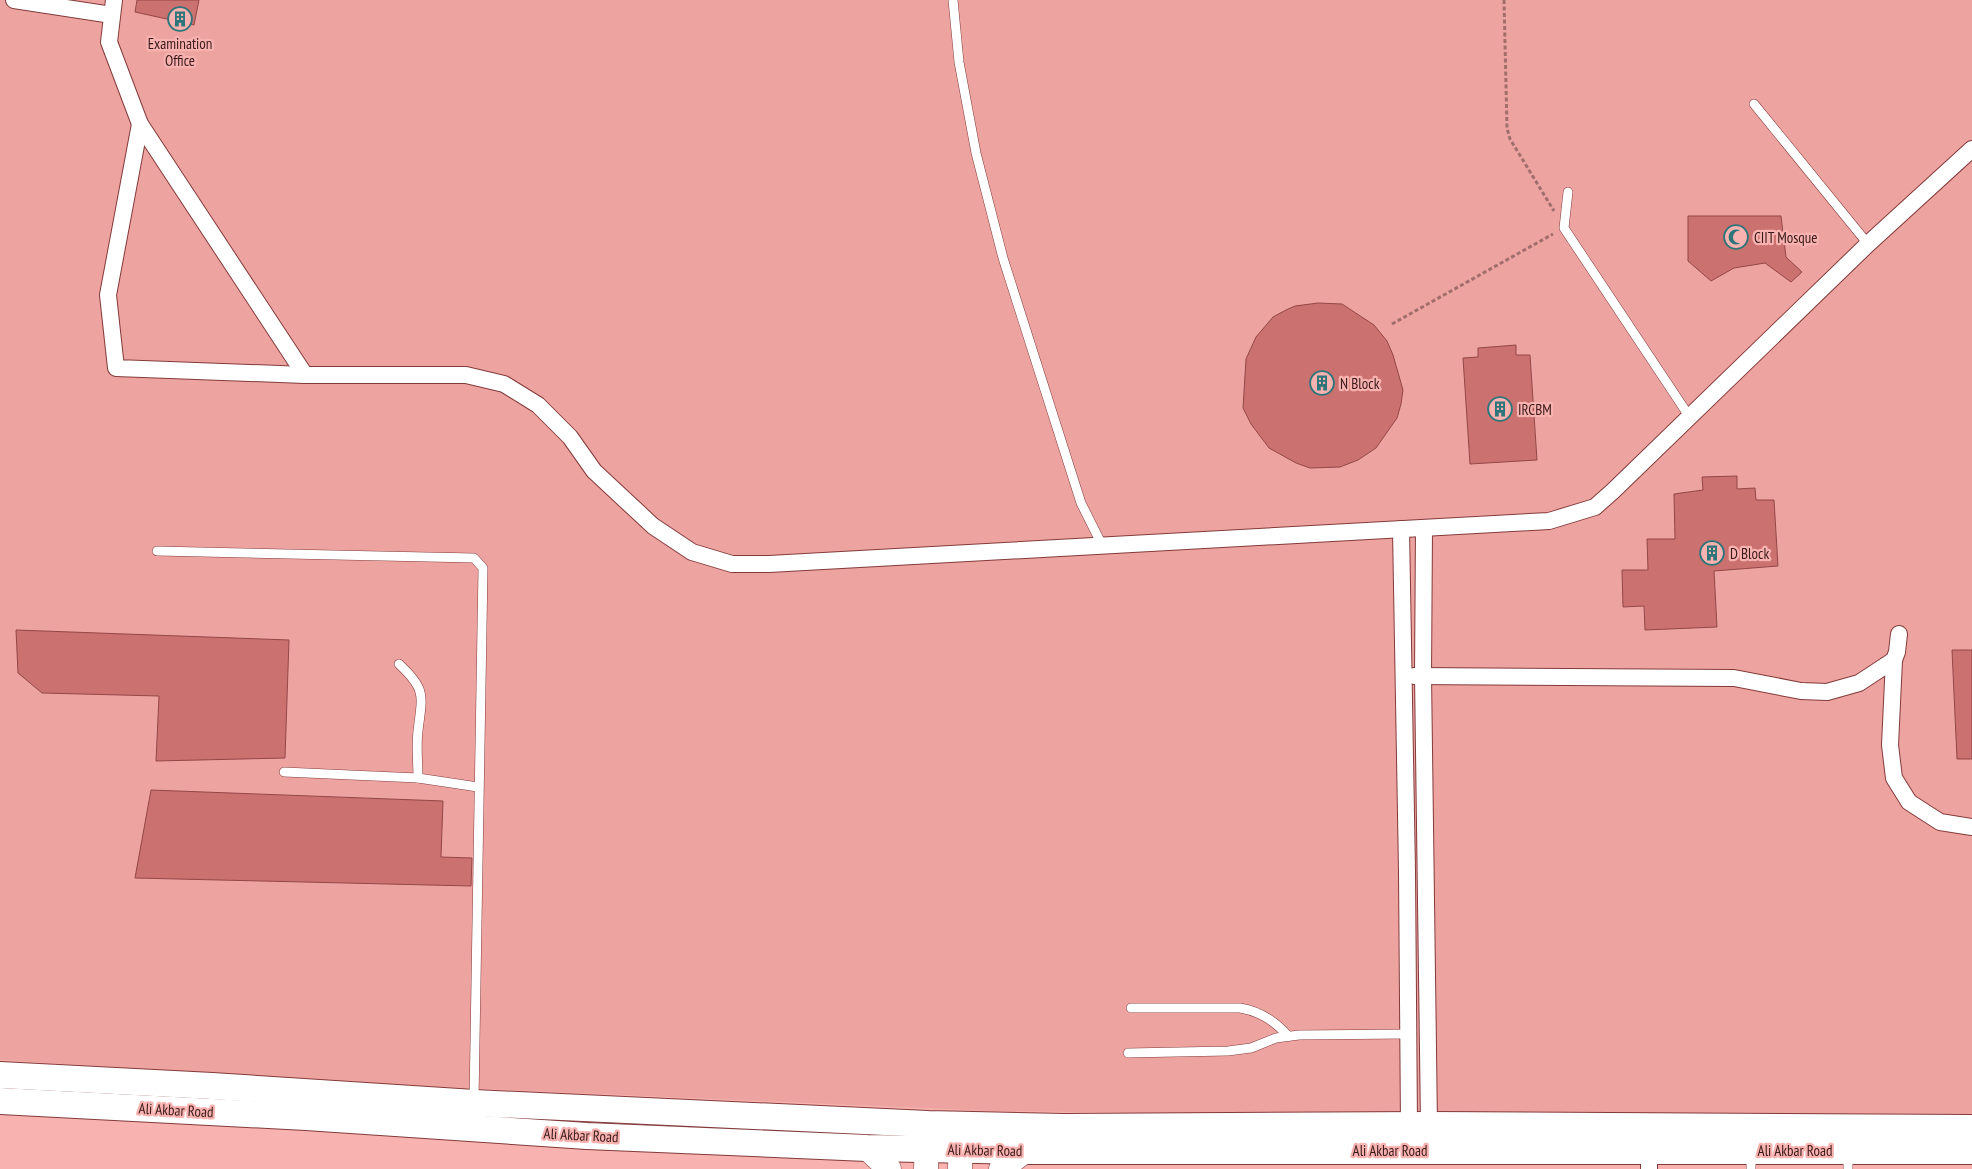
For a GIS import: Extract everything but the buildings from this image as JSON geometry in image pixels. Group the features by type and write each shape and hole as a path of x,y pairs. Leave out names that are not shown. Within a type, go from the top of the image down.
{"main road":[{"name":"Ali Akbar Road","path":"0,1075 212,1086 474,1103 928,1124 1064,1127 1419,1125 1972,1128"},
{"name":"Ali Akbar Road","path":"0,1101 306,1117 588,1136 867,1148 926,1159 960,1160 1025,1151 1649,1160 1848,1159 1972,1151"},
{"path":"926,1159 928,1124"},
{"path":"960,1160 961,1124"},
{"path":"867,1148 889,1169"},
{"path":"1000,1169 1025,1151"}],"street":[{"path":"14,0 113,8 109,42 140,124 305,375"},
{"path":"140,124 108,295 116,368 305,375 466,375 504,384 538,405 570,437 594,471 653,526 692,552 732,564 769,564 1103,547 1549,521 1595,507 1868,244 1972,148"},
{"path":"1419,1125 1424,528"},
{"path":"1401,529 1407,1034 1419,1125"},
{"path":"1899,634 1894,660 1890,745 1894,778 1909,802 1940,822 1972,828"},
{"path":"1404,677 1424,675 1734,678 1801,691 1827,692 1859,683 1894,660"}],"lane":[{"path":"953,0 959,62 974,144 1003,258 1081,503 1103,547"},
{"path":"1754,104 1868,244"},
{"path":"1568,192 1564,228 1689,416"},
{"path":"156,551 474,558 483,568 474,1103"},
{"path":"399,664 411,675 423,698 418,732 418,778"},
{"path":"284,772 418,778 478,787"},
{"path":"1131,1008 1240,1008 1254,1010 1279,1025 1288,1036"},
{"path":"1128,1052 1228,1051 1250,1048 1264,1042 1288,1036 1407,1034"}],"path":[{"path":"1392,324 1564,228 1510,139 1506,128 1504,0"}],"shaded area":[{"path":"0,0 1972,0 1972,1114 1372,1116 989,1111 417,1086 0,1060"}],"place":[{"name":"Examination Office","path":"180,19"},
{"name":"CIIT Mosque","path":"1736,237"},
{"name":"N Block","path":"1322,383"},
{"name":"IRCBM","path":"1500,409"},
{"name":"D Block","path":"1712,553"}]}
